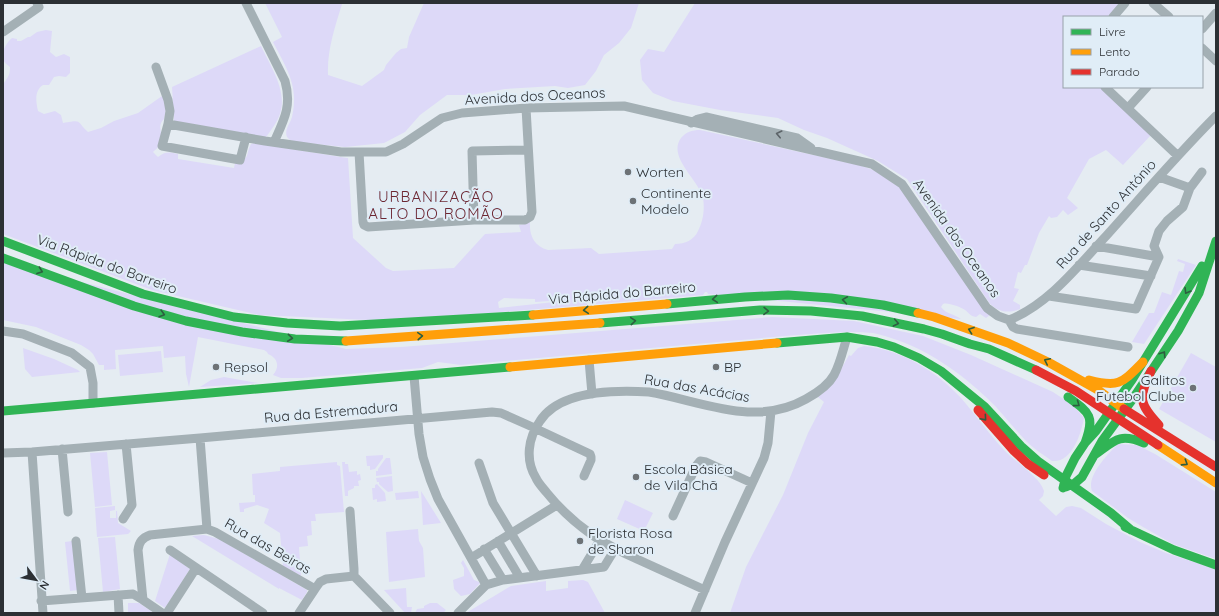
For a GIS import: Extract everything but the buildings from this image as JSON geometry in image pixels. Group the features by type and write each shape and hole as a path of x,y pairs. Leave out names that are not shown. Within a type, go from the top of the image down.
{"main road":[{"name":"Via Rápida do Barreiro","path":"3,241 142,294 234,317 287,323 340,326 532,315 745,297 788,295 831,298 883,305 934,317 1008,343 1048,362 1098,390 1216,467"},
{"path":"1085,443 1096,431 1132,380 1142,362 1165,328 1215,243"},
{"path":"1066,485 1079,480 1084,474 1102,441 1178,331 1199,293 1215,243"},
{"name":"Via Rápida do Barreiro","path":"3,258 134,306 179,319 242,332 295,339 347,341 526,329 760,310 811,311 862,316 942,334 996,352 1041,372 1076,391 1216,483"},
{"path":"3,411 414,376 724,347 847,338 885,344 903,350 941,371 985,406 1021,446 1039,462 1108,519 1174,550 1216,565"},
{"path":"970,344 1027,372 1063,394 1086,410 1089,414 1091,423 1090,430 1085,443 1068,470 1066,485"},
{"path":"1071,374 1104,384 1114,385 1126,378 1142,362"},
{"path":"1151,371 1142,392 1142,403 1149,415 1174,440"},
{"path":"960,387 1014,451 1028,464 1094,501 1132,530"},
{"path":"1096,454 1118,438 1126,437 1130,437 1167,451"},
{"path":"1039,462 1053,468 1057,468 1066,466 1076,458"},
{"path":"1084,474 1085,487 1094,501"}],"street":[{"path":"246,3 285,81 288,90 287,111 274,142"},
{"path":"1114,16 1125,3"},
{"path":"1154,3 1168,16"},
{"path":"3,32 38,5"},
{"path":"1203,27 1216,13"},
{"path":"1203,49 1216,61"},
{"path":"156,67 168,100 170,111 162,146 240,160 246,137"},
{"path":"1106,88 1178,156"},
{"path":"1128,108 1146,88"},
{"name":"Avenida dos Oceanos","path":"168,124 341,152 386,152 403,144 442,118 462,113 526,108 624,106 691,123 706,117 729,122 797,138 814,150 872,164 902,184 987,308 998,316 1009,320 1013,327 1128,347"},
{"path":"360,152 363,222 366,226 371,228 474,220 525,220 530,217 532,212 526,108"},
{"name":"Rua de Santo António","path":"1009,320 1049,296 1216,116"},
{"path":"474,220 472,151 528,150"},
{"path":"1049,296 1136,309 1159,256 1154,246 1159,231 1167,221 1183,207 1190,188 1202,172"},
{"path":"1159,177 1190,188"},
{"path":"1096,246 1159,256"},
{"path":"1079,265 1151,276"},
{"path":"3,331 23,334 65,350 72,353 84,362 90,367 93,383 93,403"},
{"name":"Rua das Acácias","path":"705,590 600,540 569,517 536,479 531,468 529,456 530,446 536,428 544,414 552,408 567,401 592,394 622,391 649,392 740,412 757,413 787,407 802,401 822,388 834,375 847,338"},
{"path":"589,360 592,394"},
{"path":"414,376 419,434 423,457 430,480 438,499 486,585"},
{"path":"695,613 766,451 771,411"},
{"name":"Rua da Estremadura","path":"3,453 62,450 492,412 501,413 536,428 590,454 591,460 584,476"},
{"path":"200,438 207,529"},
{"path":"122,519 132,505 126,444"},
{"path":"62,450 68,512"},
{"path":"32,452 42,613"},
{"path":"673,516 696,466 700,461 706,462 752,484"},
{"path":"479,463 494,503 537,576"},
{"path":"471,558 557,505"},
{"path":"350,511 354,576 390,613"},
{"name":"Rua das Beiras","path":"143,600 138,550 141,541 150,535 207,529 215,532 315,589 320,582 326,579 354,576"},
{"path":"582,570 600,540"},
{"path":"76,541 82,598"},
{"path":"498,542 520,578"},
{"path":"458,613 486,585 503,580 604,567 615,548"},
{"path":"170,550 263,613"},
{"path":"484,550 503,580"},
{"path":"167,613 196,568"},
{"path":"299,613 315,589"},
{"path":"41,601 132,594 162,613"},
{"path":"118,595 119,613"}],"shaded area":[{"path":"265,3 342,4 330,48 328,75 362,86 384,70 386,65 396,53 401,49 407,48 409,37 424,3 639,3 631,28 619,43 604,55 596,71 585,85 568,88 555,86 505,89 471,95 447,95 420,115 405,132 384,143 345,147 296,142 287,137 287,129 293,111 294,93 290,77 273,42 282,37"},
{"path":"695,3 1120,3 1108,16 1063,16 1063,88 1101,88 1151,135 1123,165 1106,150 1089,159 1067,198 1078,208 1068,215 1063,210 1057,217 1051,218 1049,216 1039,233 1027,265 1025,265 1021,273 1018,272 1014,288 1019,289 1013,301 1020,305 1020,309 1008,312 1001,311 990,304 907,179 878,161 778,118 720,110 673,101 653,93 642,80 640,60 648,49 664,52"},
{"path":"46,30 52,31 50,52 56,57 64,54 70,57 70,73 66,77 54,77 49,85 43,85 40,87 36,97 38,111 44,114 55,111 61,115 63,123 76,121 88,132 138,113 162,96 167,105 164,119 160,127 160,144 153,152 158,157 168,152 178,154 178,159 234,168 235,163 246,158 251,144 254,143 348,158 353,238 386,268 393,271 454,268 485,234 521,232 519,225 530,222 530,231 533,239 539,246 548,250 591,248 599,254 672,249 675,244 692,239 700,227 702,220 704,211 703,198 681,161 678,153 678,145 681,138 687,133 700,130 859,165 879,172 901,188 990,315 986,318 980,314 974,317 965,310 948,304 943,304 941,307 945,311 961,319 708,294 705,292 703,295 596,304 596,301 587,302 587,305 392,321 259,315 152,290 3,234 3,85 9,75 10,67 3,60 3,53 6,45 12,38 17,39 17,41 21,41 37,32","holes":["504,298 535,299 535,302 554,302 499,308 498,302"]},
{"path":"261,46 276,77 282,102 279,117 266,137 174,121 172,87"},
{"path":"1178,259 1196,265 1144,344 1132,342 1149,313 1154,313 1162,292 1171,295 1179,271 1183,272 1185,264 1177,261"},
{"path":"3,262 346,349 401,347 772,317 854,321 923,336 971,355 1053,392 1074,406 1084,418 1081,432 1070,452 1059,460 1052,461 1027,442 978,389 955,371 930,355 904,343 878,334 862,332 785,336 461,365 438,362 422,368 302,378 281,378 273,375 277,369 276,360 264,350 198,337 189,387 186,374 185,356 164,358 163,346 115,350 116,369 104,370 104,365 99,365 93,354 81,345 36,327 3,320"},
{"path":"864,346 878,348 905,357 941,379 961,398 1004,450 1037,480 1044,491 1043,496 1039,500 1056,516 1066,507 1072,506 1081,508 1106,524 1140,542 1166,553 1216,569 1216,613 730,613 746,567 783,495 808,433 824,402 818,397 832,383 849,355 851,356 858,348"},
{"path":"23,348 54,359 80,372 32,377 25,369"},
{"path":"161,351 163,372 120,376 118,355"},
{"name":"Galitos Futebol Clube","path":"1191,353 1216,367 1216,442 1159,409"},
{"path":"224,377 258,383 200,387 211,380"},
{"path":"1118,444 1137,445 1155,454 1216,492 1216,559 1173,544 1128,518 1092,491 1091,485 1095,472 1104,459"},
{"path":"107,452 112,505 95,507 90,453"},
{"path":"383,455 383,458 375,469 370,470 370,466 367,466 366,456"},
{"path":"386,458 390,458 392,474 376,476 376,471 378,471"},
{"path":"337,462 337,465 340,466 344,512 315,514 316,521 311,521 312,535 307,536 308,546 299,547 301,576 283,566 280,533 264,523 269,509 257,505 244,509 244,512 240,512 239,503 255,502 255,495 253,495 252,474 280,471 280,467"},
{"path":"342,462 348,464 349,472 357,471 357,475 360,474 361,480 358,481 359,486 354,486 354,488 348,491 348,496 345,496"},
{"path":"392,476 393,491 388,492 379,484 379,482 377,482 376,478"},
{"path":"377,484 385,493 386,501 377,502 377,499 373,500 372,488 375,488 375,485"},
{"path":"418,491 419,498 396,500 395,493"},
{"path":"421,491 441,523 423,525"},
{"path":"625,500 653,513 644,531 617,519"},
{"path":"115,506 115,510 110,511 110,518 116,518 117,511 118,523 131,531 128,534 97,537 95,508"},
{"path":"418,529 419,541 423,548 425,577 389,582 386,532"},
{"path":"204,535 219,539 307,590 307,592 302,600 279,589 192,536"},
{"path":"115,537 120,589 103,592 98,538"},
{"path":"72,541 78,590 70,591 65,542"},
{"path":"170,554 190,569 165,608 155,601"},
{"path":"463,560 474,580 480,583 470,594 461,596 454,589 453,580 464,576 464,568 461,563"},
{"path":"583,580 588,582 605,613 466,613 511,586 546,581 546,591 568,588 568,581"},
{"path":"406,588 407,607 412,607 411,613 405,613 384,590"},
{"path":"128,603 139,603 151,611 150,613 128,613"},
{"path":"430,603 437,603 446,610 443,613 415,613 417,609 424,608 424,606"}],"traffic: fast":[{"path":"3,241 143,294 234,317 287,323 340,326 533,315"},
{"path":"1066,487 1075,483 1082,477 1102,441 1132,400 1178,331 1199,293 1216,241"},
{"path":"3,258 134,306 186,321 242,332 295,339 346,341"},
{"path":"1063,488 1066,476 1075,458 1132,380 1202,266"},
{"path":"667,304 788,295 831,298 883,305 918,313"},
{"path":"600,323 760,310 811,311 862,316 942,334 989,349 1036,370"},
{"path":"777,343 847,337 877,342 894,347 919,358 941,371 985,407 1021,446 1039,462 1111,513 1131,530"},
{"path":"3,411 510,367"},
{"path":"1068,397 1086,411 1090,421 1090,427 1085,443"},
{"path":"1096,454 1113,442 1123,438 1144,443"},
{"path":"1125,527 1174,550 1216,565"}],"traffic: slow":[{"path":"533,315 667,304"},
{"path":"918,313 934,317 1008,343 1048,362 1098,390 1124,409"},
{"path":"346,341 600,323"},
{"path":"510,367 777,343"},
{"path":"1089,380 1107,384 1119,382 1130,375 1143,362"},
{"path":"1158,445 1216,483"}],"traffic: jam":[{"path":"1036,370 1076,391 1158,445"},
{"path":"1151,371 1144,388 1143,400 1147,411 1159,425"},
{"path":"1124,409 1216,467"},
{"path":"978,410 1014,451 1028,464 1044,475"}],"place":[{"name":"Worten","path":"628,172"},
{"name":"Continente Modelo","path":"633,201"},
{"name":"Repsol","path":"216,367"},
{"name":"BP","path":"716,367"},
{"name":"Galitos Futebol Clube","path":"1193,388"},
{"name":"Escola Básica de Vila Chã","path":"636,477"},
{"name":"Florista Rosa de Sharon","path":"580,541"}],"district":[{"name":"URBANIZAÇÃO ALTO DO ROMÃO","path":"436,206"}]}
